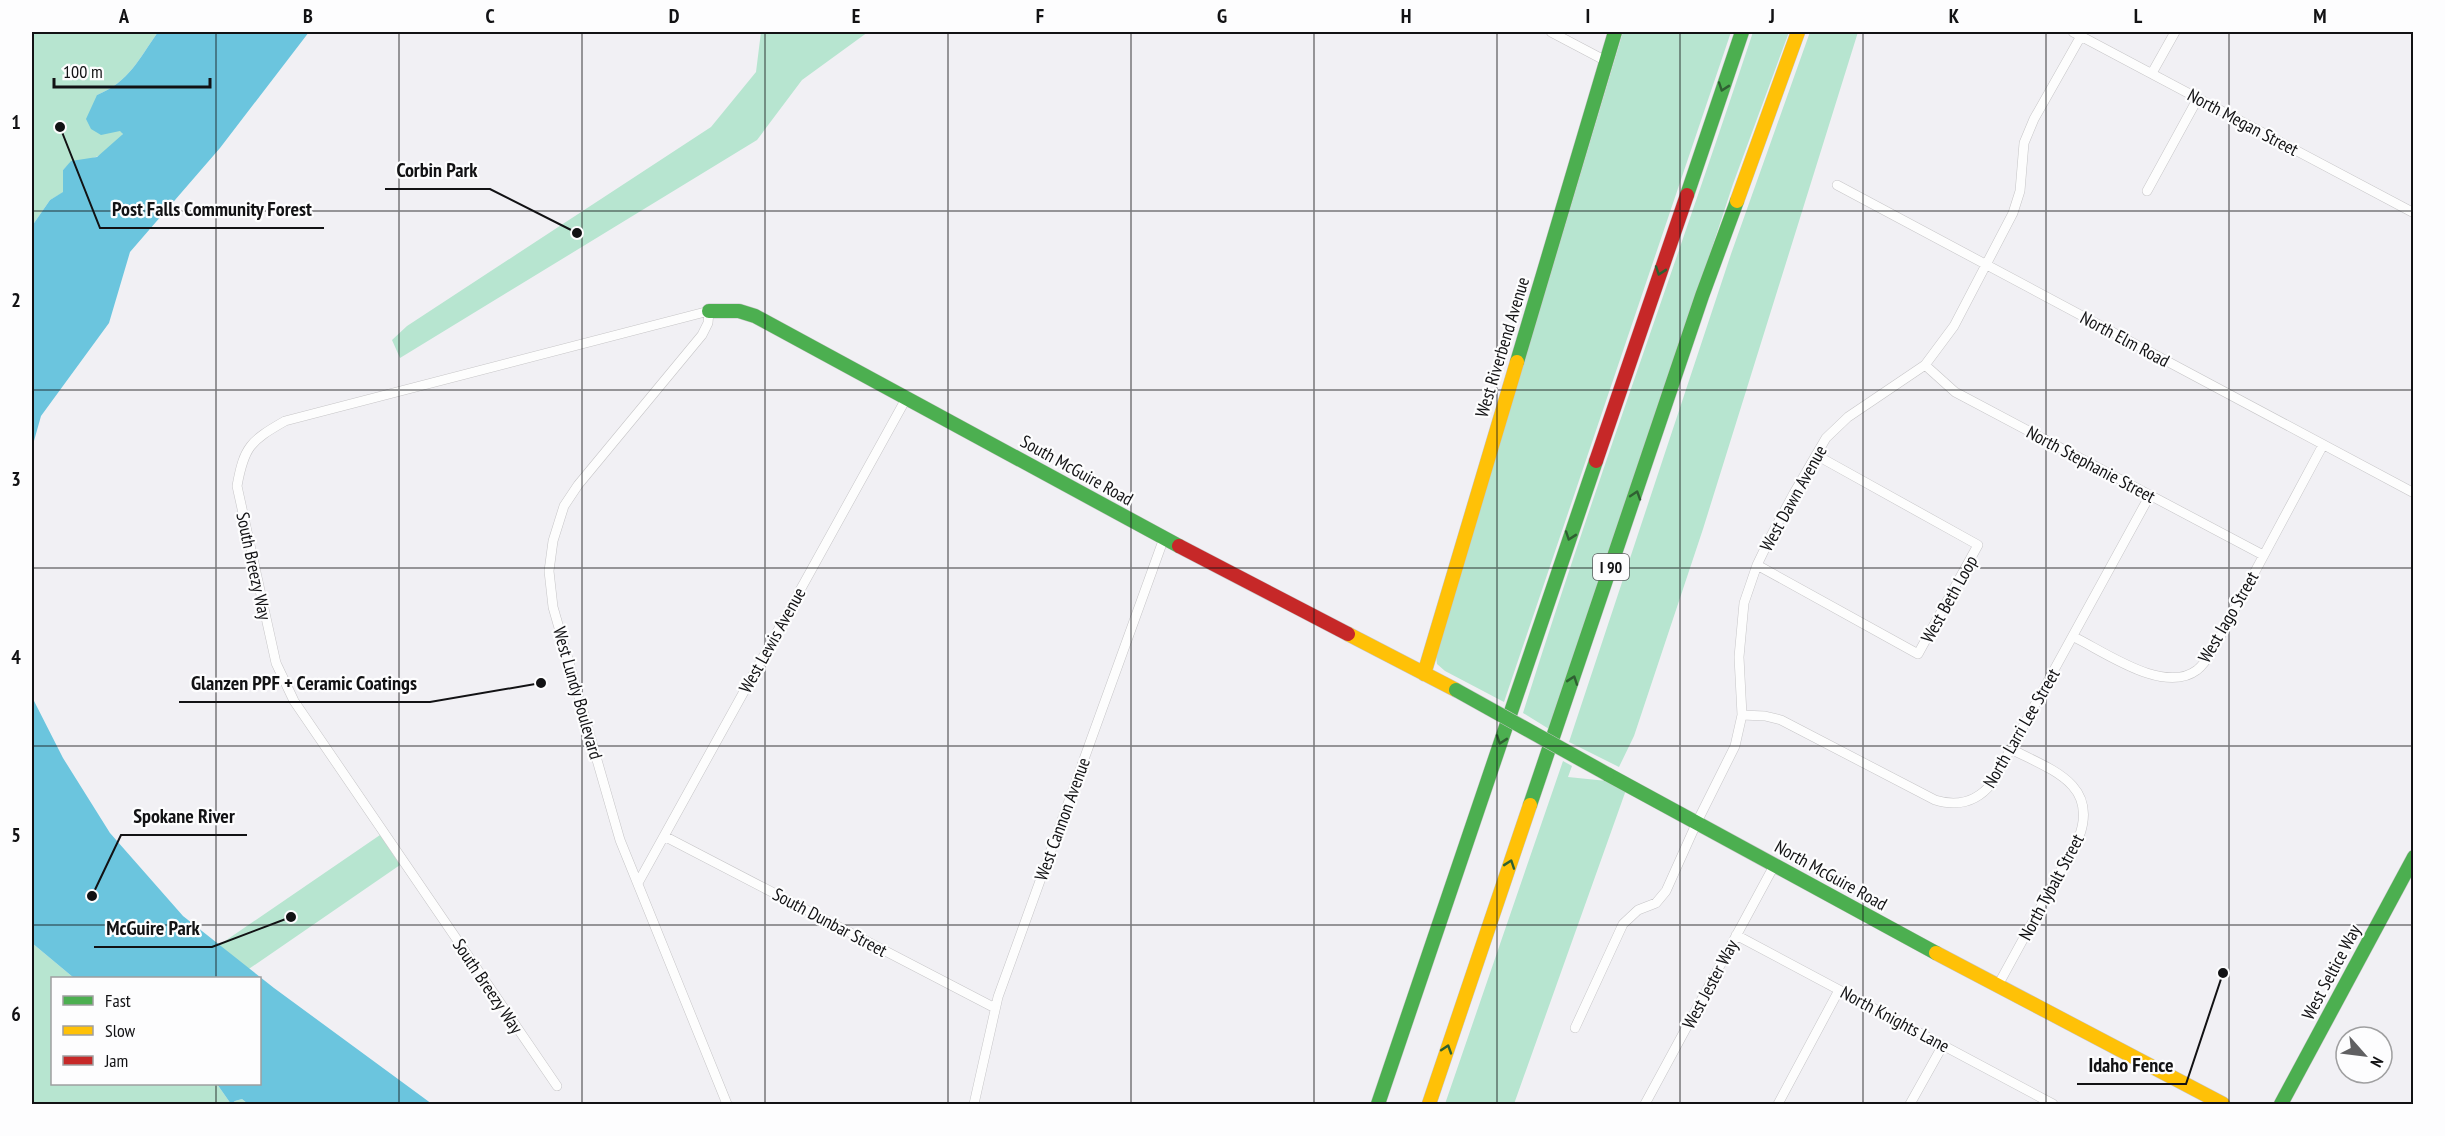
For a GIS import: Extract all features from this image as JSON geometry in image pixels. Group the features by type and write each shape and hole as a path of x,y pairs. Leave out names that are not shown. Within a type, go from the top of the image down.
{"main road":[{"name":"West Riverbend Avenue","path":"1424,674 1615,32"},
{"path":"1378,1104 1742,32"},
{"name":"I 90","path":"1429,1104 1702,296 1798,32"},
{"name":"South McGuire Road","path":"709,310 739,311 755,316 1164,538 1424,674"},
{"name":"North McGuire Road","path":"1424,674 1997,987 2223,1104"},
{"name":"West Seltice Way","path":"2281,1104 2414,857"}],"street":[{"path":"1551,32 1606,61"},
{"path":"2152,73 2175,32"},
{"name":"North Megan Street","path":"2077,34 2414,213"},
{"name":"West Dawn Avenue","path":"1575,1028 1617,934 1630,916 1638,910 1650,907 1660,899 1735,746 1742,715 1738,657 1740,632 1744,603 1757,565 1794,493 1826,438 1848,417 1926,365 1954,326 2013,213 2020,191 2020,166 2024,143 2034,118 2077,34"},
{"path":"2147,191 2198,98"},
{"name":"North Elm Road","path":"1837,184 2414,493"},
{"name":"West Lundy Boulevard","path":"709,310 708,323 702,335 571,495 560,516 549,572 550,597 620,840 727,1104"},
{"name":"South Breezy Way","path":"557,1086 294,701 276,663 237,486 242,459 257,437 285,422 709,310"},
{"name":"North Stephanie Street","path":"1926,365 1955,392 2263,555"},
{"name":"West Lewis Avenue","path":"638,883 906,397"},
{"name":"West Iago Street","path":"2074,637 2153,677 2175,679 2198,670 2205,662 2323,445"},
{"name":"West Beth Loop","path":"1757,565 1918,654 1978,545 1816,455"},
{"name":"North Larri Lee Street","path":"1742,715 1765,716 1781,720 1945,803 1967,802 1984,793 1992,783 2074,637 2150,495"},
{"name":"West Cannon Avenue","path":"974,1104 995,1008 1164,538"},
{"name":"North Tybalt Street","path":"1997,987 2079,837 2084,819 2081,799 2069,781 2011,749"},
{"name":"South Dunbar Street","path":"664,836 995,1008"},
{"name":"West Jester Way","path":"1645,1104 1775,864"},
{"name":"North Knights Lane","path":"1736,935 2047,1103"},
{"path":"1778,1104 1839,990"},
{"path":"1910,1104 1943,1045"}],"green space":[{"path":"32,32 158,32 126,76 97,95 123,134 114,145 101,154 73,163 63,170 64,192 50,200 32,226"},
{"path":"761,32 868,32 802,80 757,140 400,358 392,340 407,326 711,127 756,72"},
{"path":"1623,32 1731,32 1504,702 1445,671 1437,664 1436,656"},
{"path":"1753,32 1789,32 1733,184 1549,729 1523,713"},
{"path":"1810,32 1858,32 1703,529 1634,736 1619,767 1569,742 1731,254"},
{"path":"1563,761 1572,766 1568,777 1607,781 1626,790 1514,1104 1445,1104"},
{"path":"380,835 400,865 240,975 209,952"},
{"path":"32,943 73,977 51,977 51,1085 218,1085 231,1104 32,1104"},
{"path":"242,1099 248,1104 231,1104"}],"water":[{"path":"158,32 309,32 220,148 130,252 109,323 41,416 32,448 32,226 50,200 63,192 63,170 71,161 97,157 123,134 120,131 101,135 91,129 86,119 97,95 126,76"},
{"path":"32,697 63,758 110,833 183,916 260,977 73,977 32,943"},
{"path":"261,978 432,1104 248,1104 242,1099 231,1104 218,1085 261,1085"}],"traffic: fast":[{"path":"1517,362 1615,32"},
{"path":"1687,195 1742,32"},
{"path":"1530,805 1702,296 1737,201"},
{"path":"709,311 739,311 755,316 1179,546"},
{"path":"1378,1104 1596,461"},
{"path":"1456,690 1607,774"},
{"path":"1607,774 1936,953"},
{"path":"2281,1104 2414,857"}],"traffic: slow":[{"path":"1737,201 1798,32"},
{"path":"1424,674 1517,362"},
{"path":"1348,634 1456,690"},
{"path":"1429,1104 1530,805"},
{"path":"1936,953 2223,1104"}],"traffic: jam":[{"path":"1596,461 1687,195"},
{"path":"1179,546 1348,634"}],"place":[{"name":"Post Falls Community Forest","path":"60,127"},
{"name":"Corbin Park","path":"577,233"},
{"name":"Glanzen PPF + Ceramic Coatings","path":"541,683"},
{"name":"Spokane River","path":"92,896"},
{"name":"McGuire Park","path":"291,917"},
{"name":"Idaho Fence","path":"2223,973"}]}
